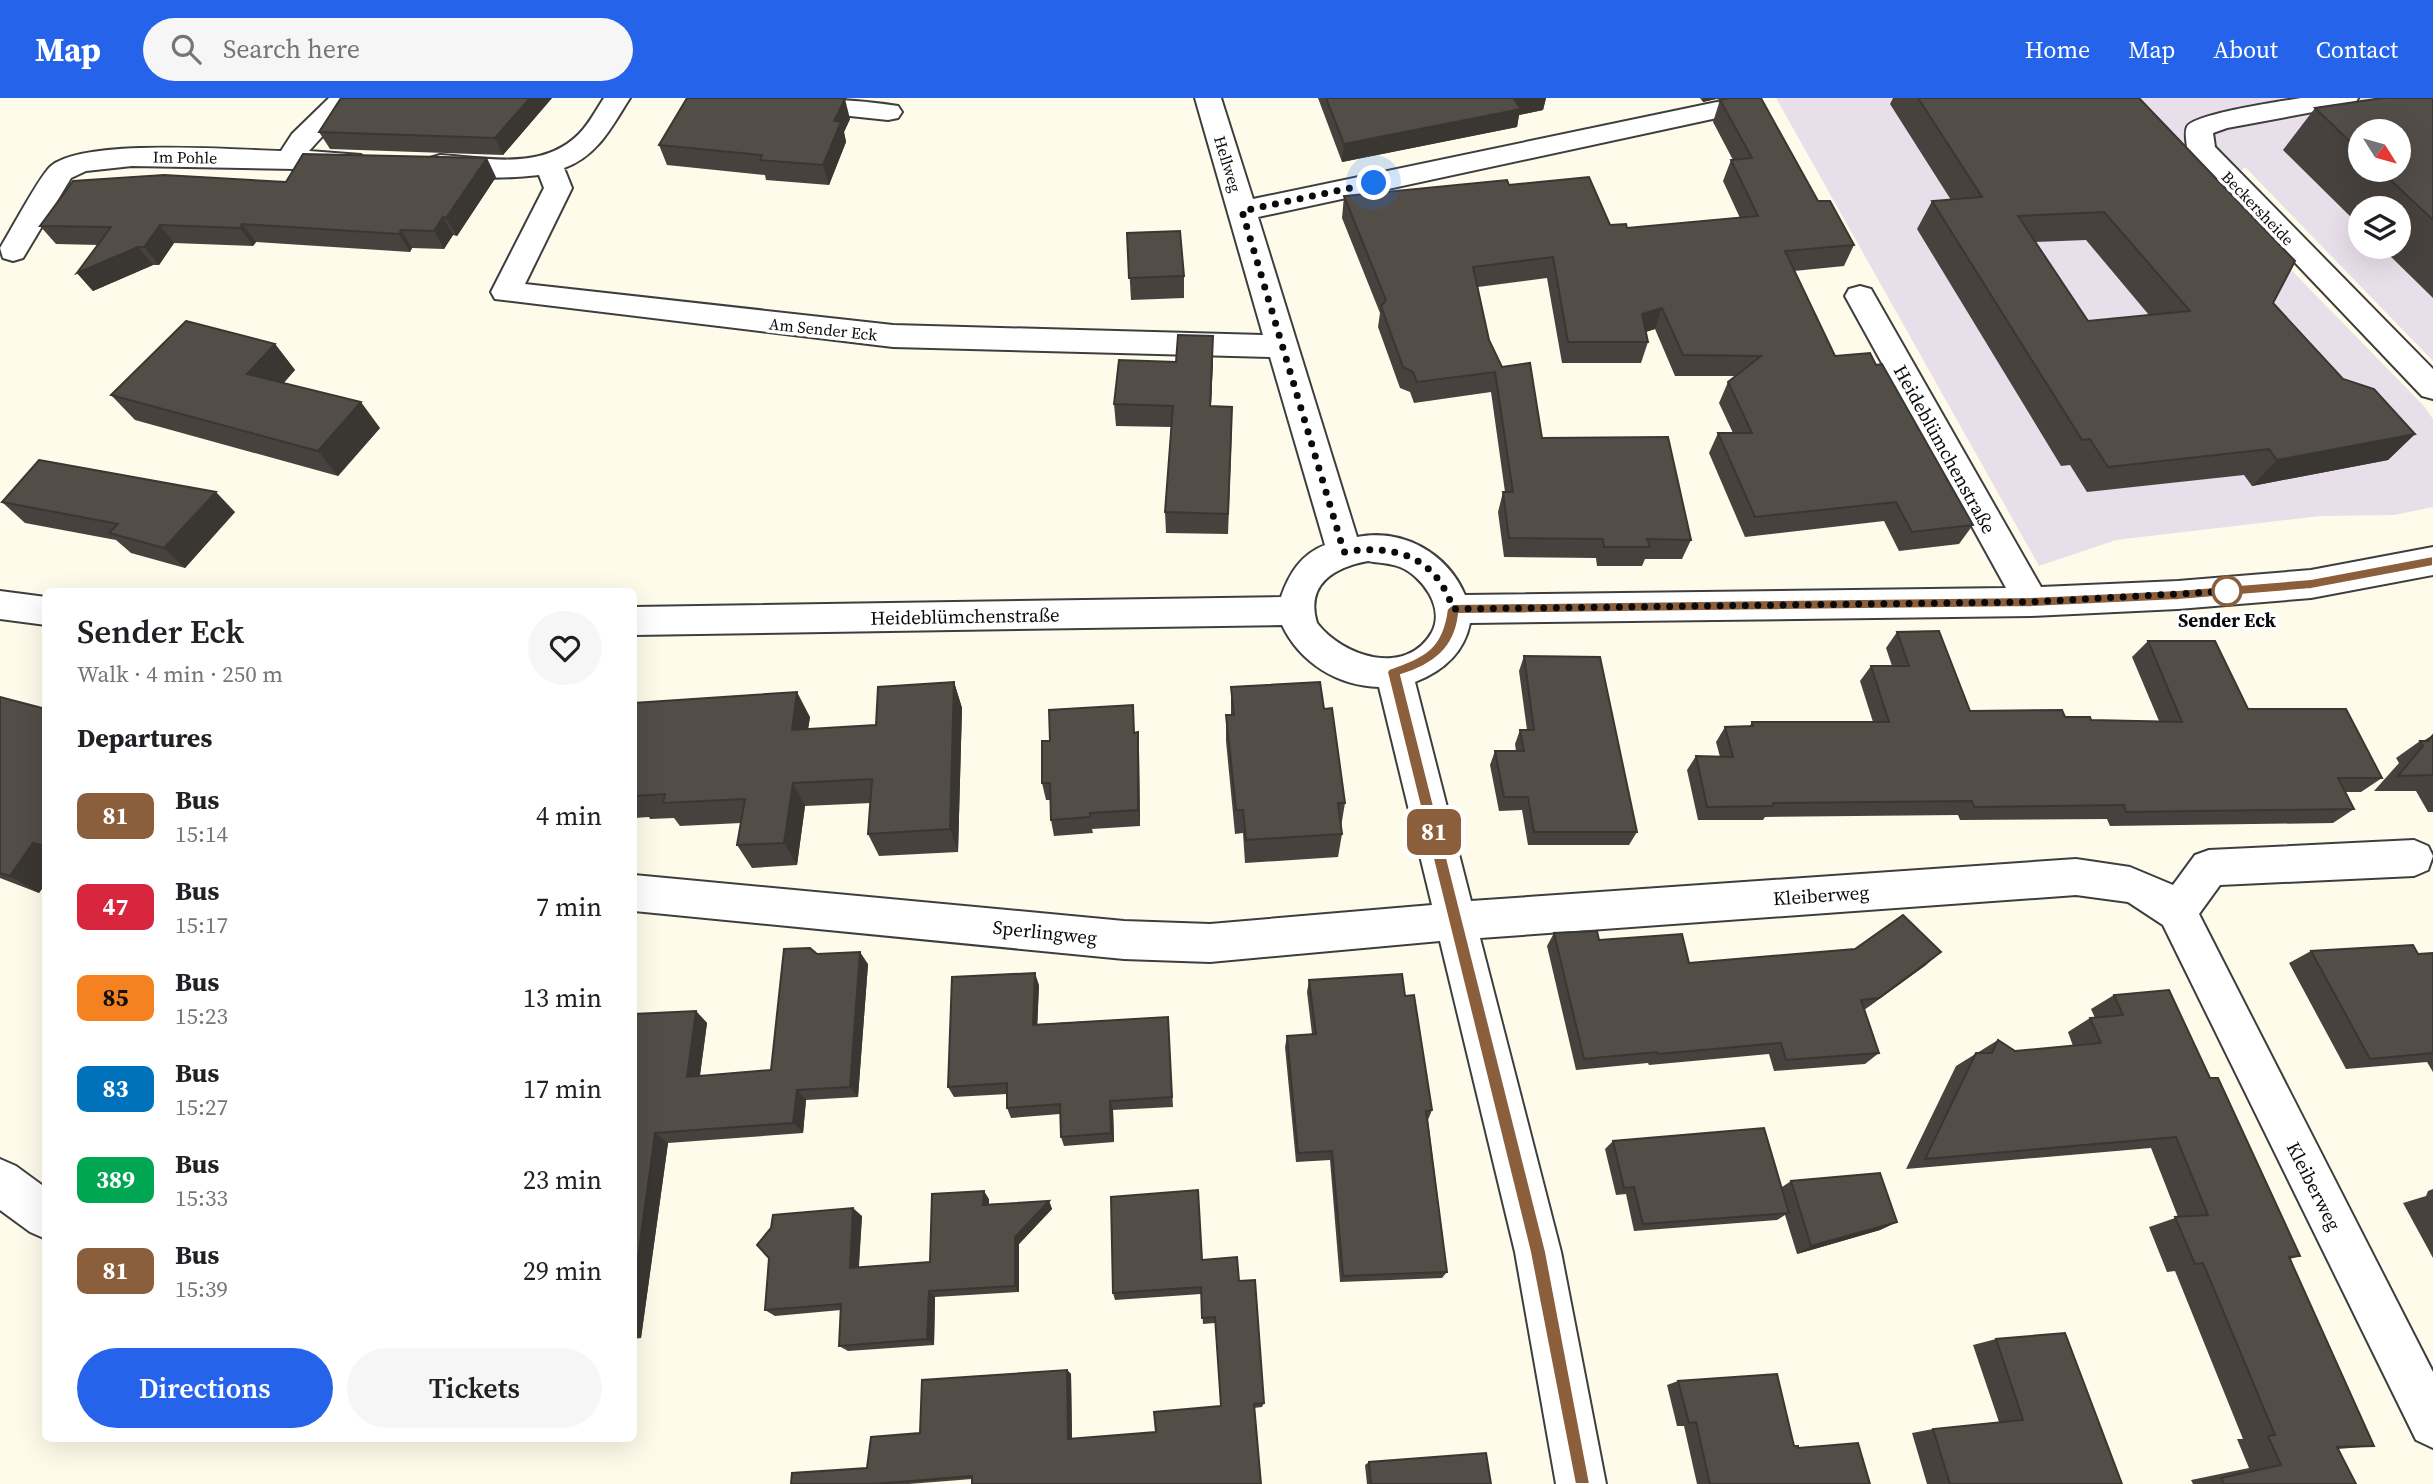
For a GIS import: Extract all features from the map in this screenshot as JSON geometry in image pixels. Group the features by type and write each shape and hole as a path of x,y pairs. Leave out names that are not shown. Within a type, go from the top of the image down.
{"street":[{"path":"290,159 302,140 344,98"},
{"path":"412,163 533,168 549,165 566,158 589,140 617,98"},
{"path":"756,98 888,112"},
{"name":"Hellweg","path":"1208,98 1344,552"},
{"name":"Beckersheide","path":"2345,98 2221,121 2199,129 2201,149 2433,388"},
{"path":"1242,211 1717,110"},
{"name":"Im Pohle","path":"13,251 61,172 80,163 132,157 371,162"},
{"name":"Am Sender Eck","path":"549,165 558,188 506,292 893,336 1282,346"},
{"name":"Heideblümchenstraße","path":"1860,296 2031,602"},
{"path":"1368,548 1415,558 1434,572 1447,589 1453,609 1451,630 1439,650 1419,664 1394,672 1366,672 1340,665 1318,651 1303,632 1296,611 1299,592 1308,575 1323,561 1344,552 1368,548"},
{"path":"1453,609 2031,602 2178,595 2311,584 2433,561"},
{"path":"0,605 42,610"},
{"name":"Heideblümchenstraße","path":"637,621 1296,611"},
{"path":"1394,672 1538,1252 1581,1484"},
{"path":"2177,912 2209,868 2414,858"},
{"name":"Kleiberweg","path":"1456,921 2076,877 2116,880 2154,893 2177,912 2433,1423"},
{"name":"Sperlingweg","path":"637,893 1124,940 1210,943 1456,921"},
{"path":"0,1182 42,1213"}],"shaded area":[{"path":"1776,98 2433,98 2433,361 2245,167 2216,193 2424,406 2433,419 2433,507 2394,515 2321,516 2116,540 2039,566"}],"building":[{"path":"341,98 530,98 495,138 319,132"},
{"path":"687,98 845,99 834,121 841,122 823,165 760,160 762,155 659,145"},
{"path":"1326,98 1521,98 1514,99 1521,109 1344,144"},
{"path":"1761,98 1818,201 1830,201 1854,245 1785,251 1835,356 1870,353 1876,365 1882,364 1973,525 1912,532 1896,502 1755,517 1718,433 1752,433 1728,382 1761,356 1683,355 1662,308 1642,314 1648,342 1568,342 1553,257 1473,267 1489,340 1502,367 1530,363 1542,438 1668,437 1691,540 1647,539 1650,547 1604,547 1603,539 1509,538 1503,492 1513,492 1495,372 1417,382 1413,372 1403,367 1381,306 1386,300 1344,196 1507,180 1509,185 1589,177 1610,225 1626,224 1627,228 1758,216 1731,160 1752,158 1720,100"},
{"path":"1918,98 2139,98 2295,261 2273,303 2343,379 2374,389 2415,434 2277,460 2269,449 2108,467 2090,439 2082,440 1932,201 1982,197","holes":["2104,212 2190,311 2088,321 2018,216"]},
{"path":"2382,98 2433,98 2433,220 2411,199 2411,196 2393,182 2412,182 2412,119 2348,119 2348,140 2315,108"},
{"path":"303,154 487,158 434,231 401,230 399,234 242,224 240,228 160,225 144,247 138,247 77,273 111,227 40,226 73,181 164,175 286,182"},
{"path":"1180,231 1184,276 1129,278 1127,233"},
{"path":"186,321 275,344 247,374 361,402 318,451 111,395"},
{"path":"1178,335 1213,336 1210,406 1232,407 1228,514 1165,512 1173,406 1114,404 1119,360 1176,362"},
{"path":"39,460 216,492 164,548 109,533 118,524 2,502"},
{"path":"1939,631 1970,711 2062,710 2065,717 2090,717 2091,720 2182,722 2148,641 2215,641 2248,709 2346,709 2382,778 2338,778 2354,809 2126,812 2124,805 1974,807 1972,801 1773,803 1773,806 1707,807 1696,756 1733,757 1725,727 1753,726 1752,722 1889,722 1871,666 1909,666 1897,632"},
{"path":"1524,656 1600,657 1637,832 1534,832 1528,797 1504,797 1495,751 1524,751 1520,730 1534,730"},
{"path":"954,682 950,829 868,834 872,779 793,783 784,843 737,845 745,799 663,803 665,794 637,796 637,703 797,692 792,730 876,725 878,687"},
{"path":"1320,682 1324,709 1332,708 1345,803 1338,803 1342,834 1246,840 1243,810 1236,810 1226,715 1234,715 1231,687"},
{"path":"0,697 42,708 42,845 33,843 10,876 0,873"},
{"path":"1133,705 1134,733 1138,732 1138,810 1090,813 1090,817 1051,820 1050,783 1042,783 1042,741 1050,741 1049,710"},
{"path":"2433,735 2433,775 2398,776 2423,746 2420,741 2428,741"},
{"path":"1903,915 1941,952 1879,998 1861,1000 1879,1053 1786,1060 1781,1043 1584,1059 1554,933 1597,931 1599,940 1682,934 1689,963 1855,949"},
{"path":"2413,945 2418,954 2433,953 2433,1053 2370,1059 2311,951"},
{"path":"810,948 817,954 860,952 850,1087 797,1090 793,1123 655,1133 637,1265 637,1014 696,1011 687,1077 771,1070 784,949"},
{"path":"1035,973 1033,1025 1168,1017 1172,1097 1110,1101 1111,1133 1061,1137 1060,1104 1007,1108 1007,1083 948,1087 952,977"},
{"path":"1402,974 1405,996 1414,995 1432,1110 1426,1111 1447,1272 1343,1276 1332,1151 1298,1153 1287,1036 1316,1034 1309,980"},
{"path":"2169,990 2210,1078 2218,1078 2300,1256 2289,1257 2374,1446 2337,1447 2356,1484 2224,1484 2221,1478 2281,1465 2268,1436 2275,1435 2203,1263 2195,1264 2175,1217 2208,1215 2176,1137 1925,1159 1976,1053 1992,1053 1998,1040 2015,1051 2101,1043 2090,1018 2123,1015 2114,995"},
{"path":"1764,1128 1789,1213 1643,1224 1634,1187 1624,1188 1613,1141"},
{"path":"1880,1173 1897,1222 1811,1246 1791,1181"},
{"path":"1198,1190 1202,1260 1237,1257 1239,1281 1255,1280 1264,1403 1254,1404 1261,1484 972,1484 972,1476 874,1484 791,1484 792,1473 867,1468 871,1437 920,1433 922,1380 1067,1370 1068,1439 1156,1432 1154,1412 1221,1406 1215,1317 1202,1318 1201,1287 1113,1293 1111,1197"},
{"path":"984,1191 983,1205 1049,1201 1015,1237 1015,1286 929,1291 927,1339 839,1346 841,1304 765,1310 769,1258 757,1245 771,1228 773,1215 853,1208 850,1268 930,1262 932,1194"},
{"path":"2065,1333 2122,1484 1950,1484 1933,1429 2023,1420 1996,1339"},
{"path":"1777,1374 1794,1446 1798,1448 1858,1443 1870,1484 1710,1484 1696,1422 1689,1423 1678,1381"},
{"path":"1486,1453 1491,1484 1371,1484 1369,1462"}],"bus line":[{"name":"81","path":"1581,1484 1538,1252 1394,672 1419,664 1439,650 1451,630 1453,609 2031,602 2178,595 2311,584 2433,561"}],"place":[{"name":"Sender Eck","path":"2227,591"}],"route":[{"path":"1374,183 1242,211 1344,552 1368,548 1415,558 1434,572 1447,589 1453,609 2031,602 2231,591 2227,591"}]}
